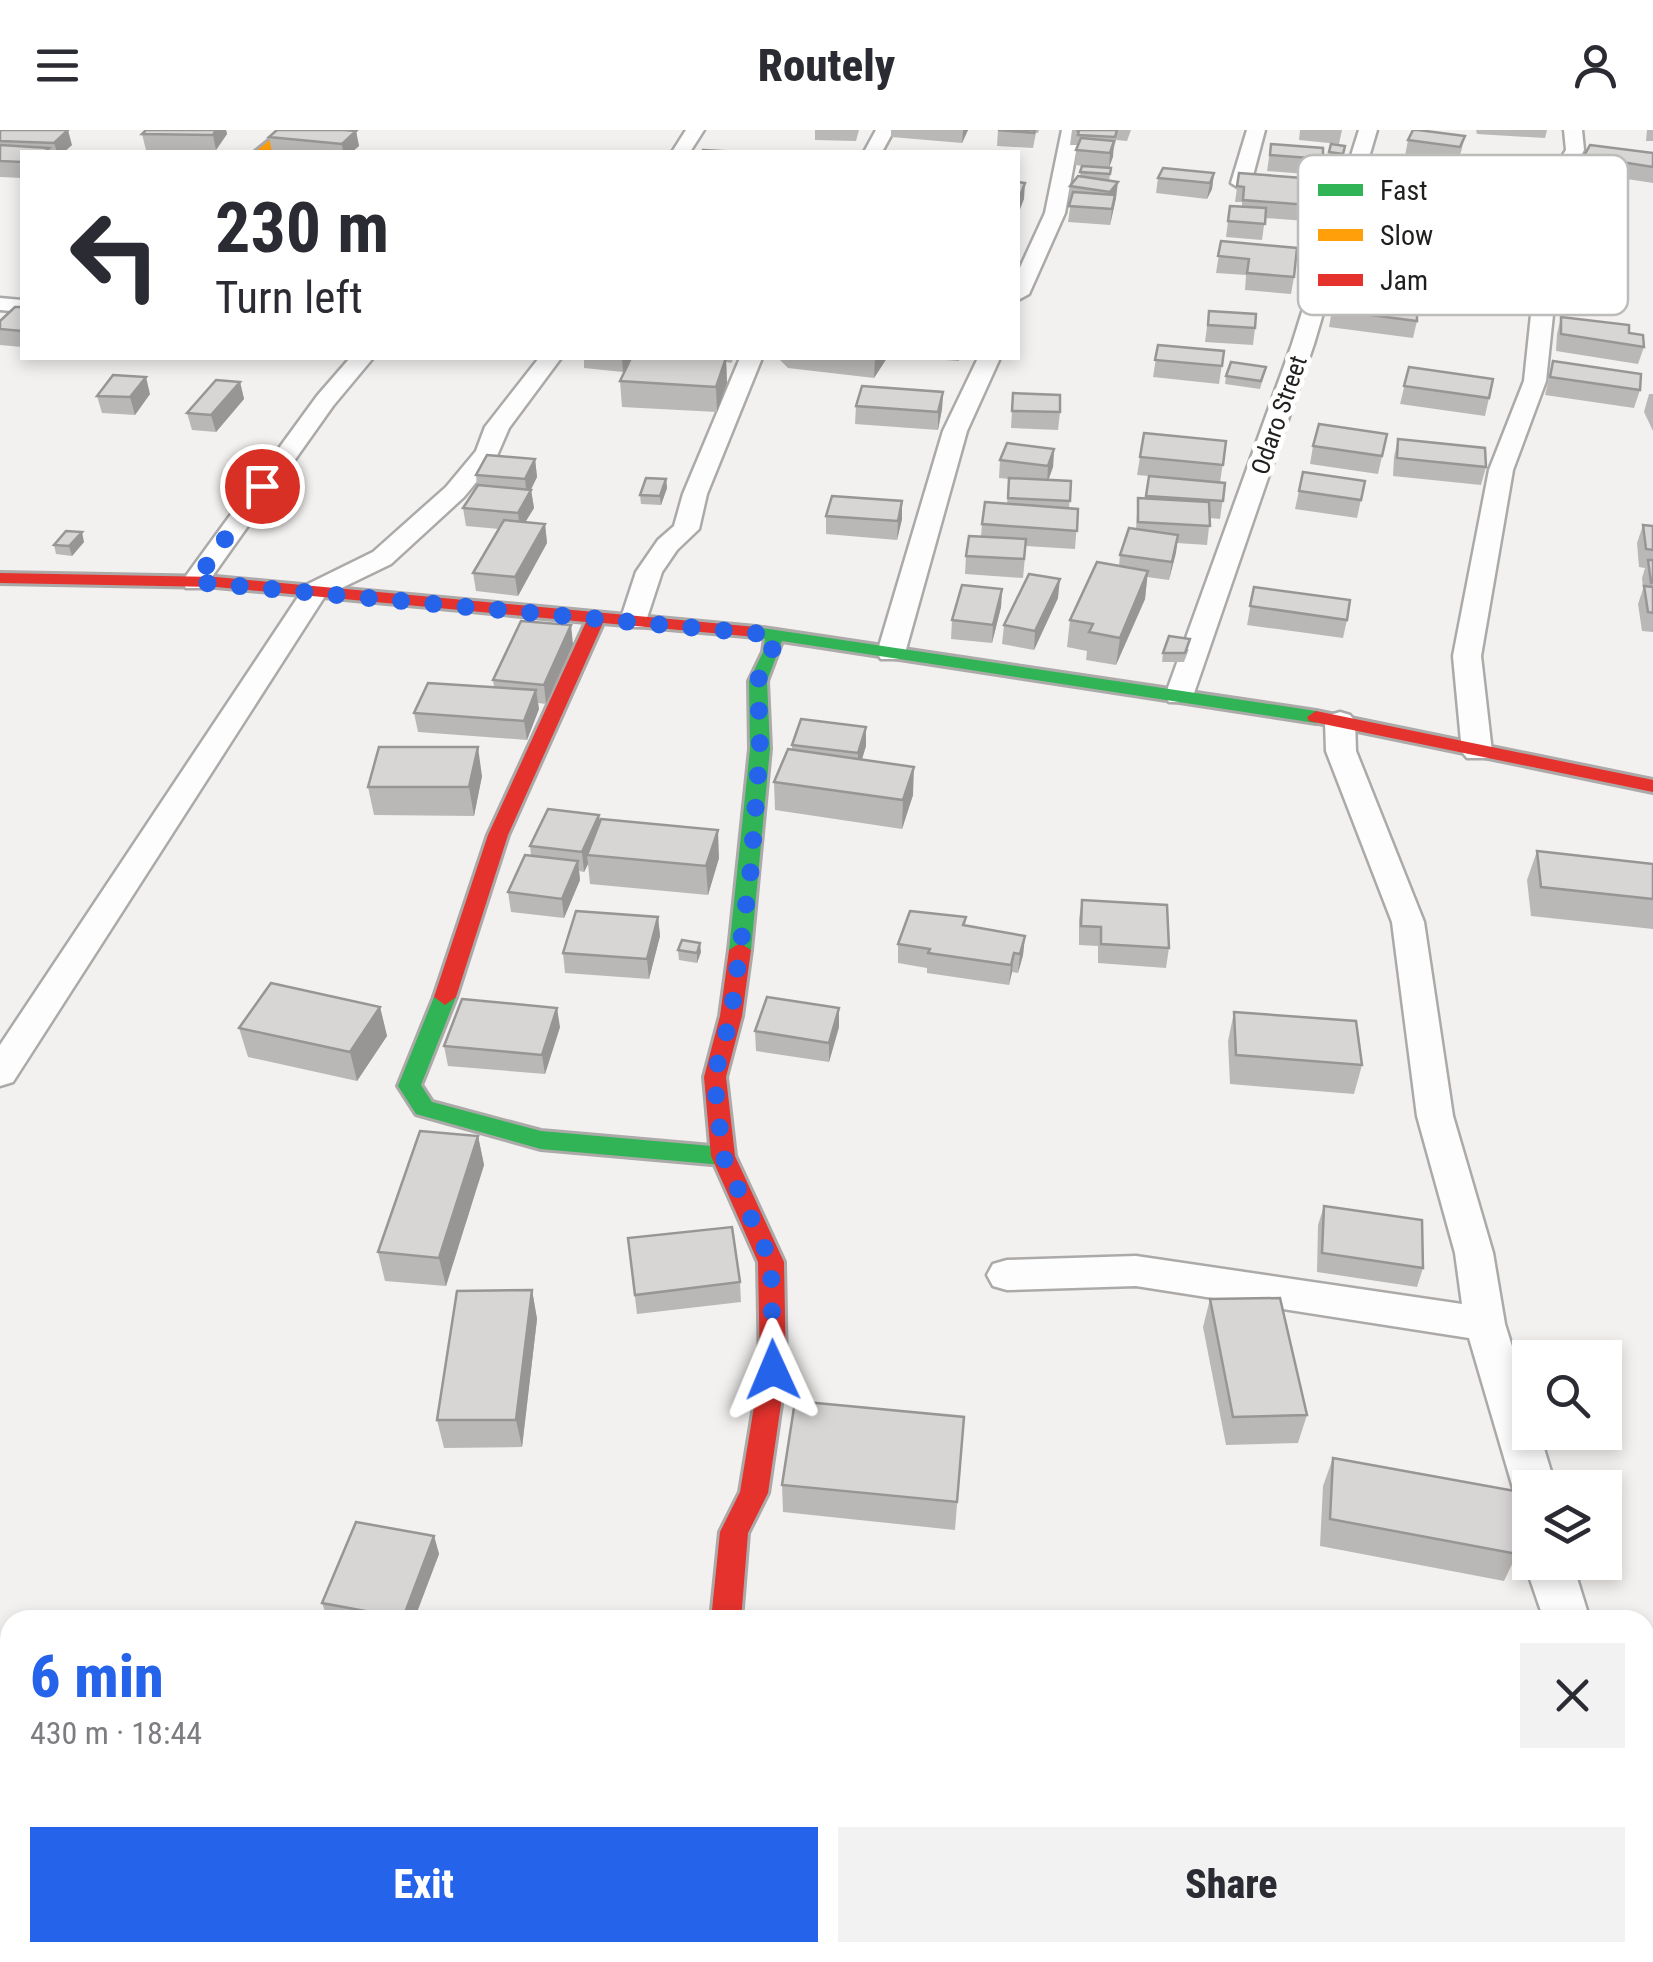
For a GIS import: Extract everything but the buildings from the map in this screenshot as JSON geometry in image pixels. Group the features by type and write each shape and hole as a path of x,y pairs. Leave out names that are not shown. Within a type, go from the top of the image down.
{"street":[{"path":"264,150 289,130"},
{"path":"1020,290 1055,213 1071,130"},
{"path":"1241,183 1256,130"},
{"name":"Odaro Street","path":"1361,155 1368,130"},
{"path":"1572,155 1574,130"},
{"name":"Odaro Street","path":"1179,696 1311,315"},
{"path":"1477,752 1467,656 1501,470 1535,381 1542,315"},
{"path":"195,582 325,400 360,360"},
{"path":"2,1064 315,591 382,558 455,492 487,453 497,428 548,360"},
{"path":"634,621 649,572 667,545 686,529 695,494 750,360"},
{"path":"891,653 955,431 988,360"},
{"path":"382,558 396,598"},
{"path":"0,578 195,582 774,635 1340,721 1653,786"},
{"path":"597,617 568,690 497,837 464,949 408,1086 424,1108 541,1140 723,1156"},
{"path":"727,1610 734,1532 754,1493 773,1370 771,1262 723,1156 714,1077 731,1016 751,868 760,748 758,680 772,652 774,635"},
{"path":"1340,721 1341,752 1408,922 1435,1116 1474,1252 1485,1324 1530,1470"},
{"path":"1007,1276 1136,1271 1485,1324"},
{"path":"1552,1580 1563,1610"}],"traffic: fast":[{"path":"756,632 1316,717"},
{"path":"740,950 760,749 758,681 772,652 774,635"},
{"path":"445,997 409,1086 424,1108 541,1140 723,1156"}],"traffic: slow":[{"path":"264,150 289,130"}],"traffic: jam":[{"path":"0,578 216,582 756,632"},
{"path":"445,997 498,835 597,617"},
{"path":"1316,717 1653,786"},
{"path":"727,1610 734,1532 754,1493 773,1370 771,1262 723,1156 715,1077 731,1016 740,950"}],"route":[{"path":"262,486 195,582 774,635 772,652 758,680 760,748 751,868 731,1016 714,1077 723,1156 771,1262 773,1370"}]}
